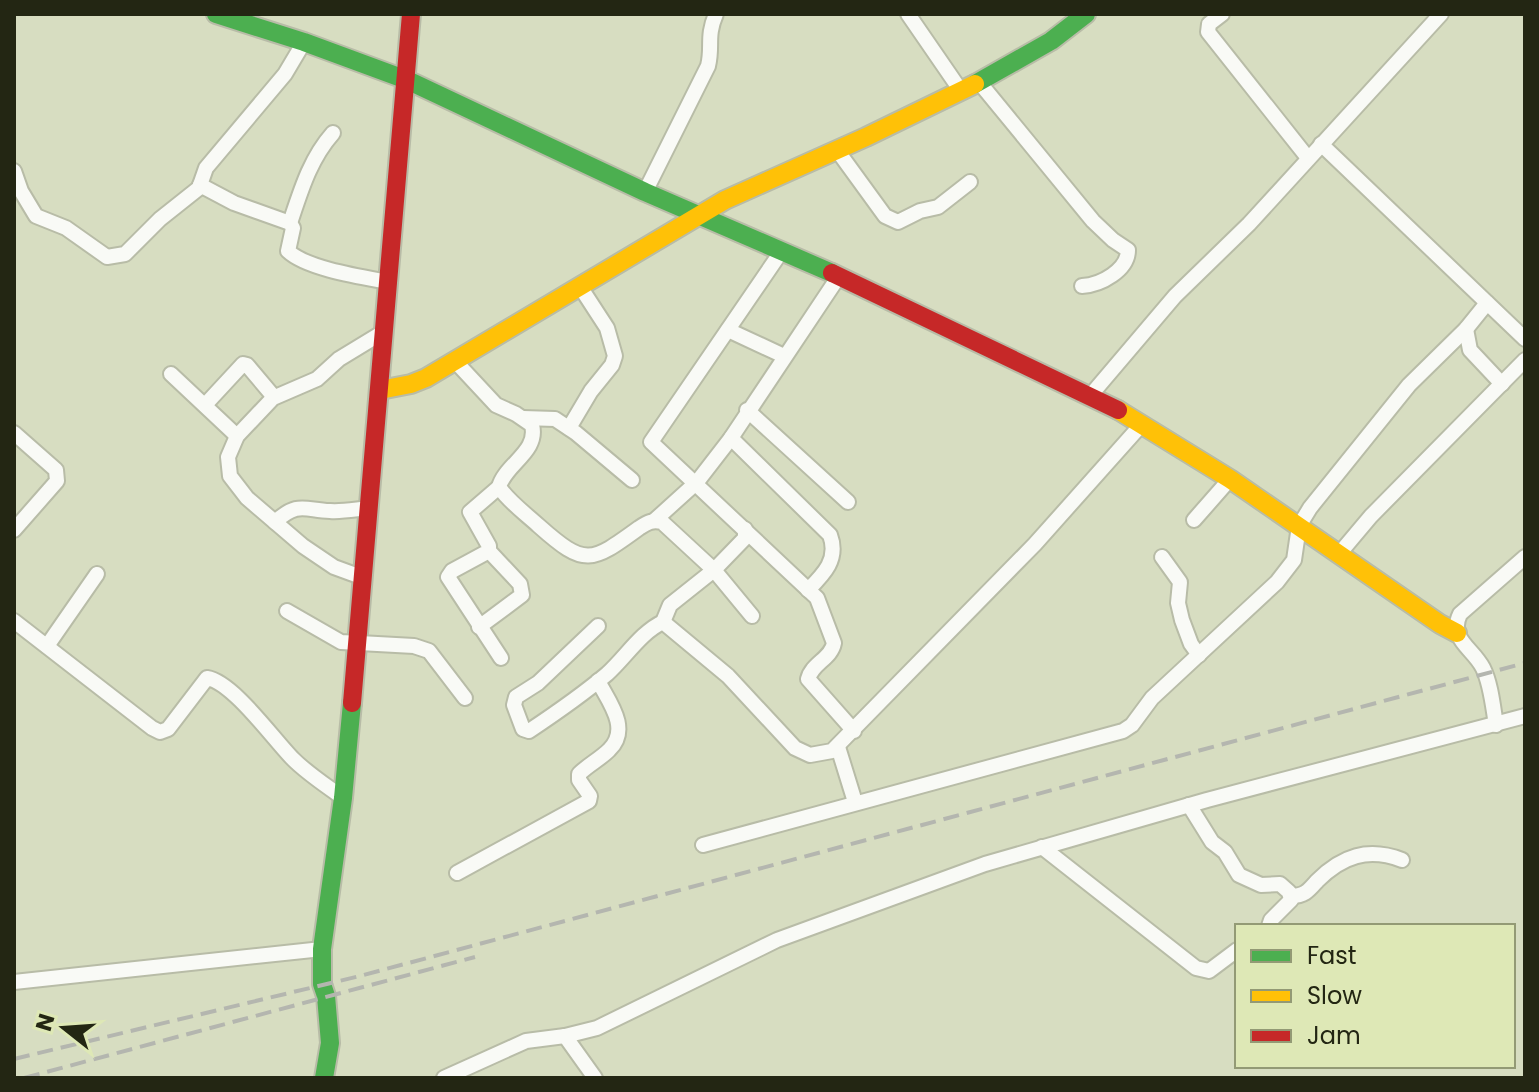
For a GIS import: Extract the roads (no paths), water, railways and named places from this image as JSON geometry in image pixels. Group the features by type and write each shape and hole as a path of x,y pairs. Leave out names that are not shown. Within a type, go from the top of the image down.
{"street":[{"path":"216,14 407,80 645,192 839,276 1090,396 1142,424 1230,479 1457,633"},
{"path":"324,1078 330,1043 322,984 322,949 343,798 358,644 411,14"},
{"path":"645,192 708,66 708,38 716,14"},
{"path":"908,14 961,91"},
{"path":"380,390 411,384 455,361 725,200 979,82 1051,41 1086,14"},
{"path":"1222,14 1209,24 1208,32 1308,158"},
{"path":"1090,396 1175,296 1249,224 1441,14"},
{"path":"14,171 21,191 36,216 66,228 107,257 125,254 160,219 193,194 206,168 285,74 304,42"},
{"path":"979,82 1093,221 1128,250 1128,258 1116,272 1098,283 1082,286"},
{"path":"290,223 306,174 333,133"},
{"path":"1321,144 1525,339"},
{"path":"837,150 885,216 892,221 898,222 920,211 938,207 970,182"},
{"path":"200,185 234,203 290,223 293,228 288,246 291,255 331,270 389,282"},
{"path":"781,252 652,438 653,445 697,482 820,603 834,643 830,653 810,672 809,683 854,731"},
{"path":"499,487 559,544 578,556 596,556 606,551 655,520 697,482 731,438 839,276"},
{"path":"569,428 615,356 607,328 581,288"},
{"path":"703,845 1123,731 1132,725 1152,698 1277,582 1294,560 1299,526 1310,508 1380,419 1487,303"},
{"path":"1466,329 1470,350 1502,384"},
{"path":"728,330 784,356"},
{"path":"364,578 334,567 275,522 236,487 230,476 228,457 237,436 274,397 317,379 339,359 385,331"},
{"path":"1339,554 1371,516 1525,360"},
{"path":"455,361 496,405 532,425 529,447 499,487 470,512 489,551 520,584 522,595 479,627"},
{"path":"205,405 243,364 274,397"},
{"path":"171,374 237,436"},
{"path":"747,410 848,502"},
{"path":"523,418 549,417 569,428 632,480"},
{"path":"663,622 728,676 795,748 810,755 832,751 1035,544 1142,424"},
{"path":"14,433 59,475 14,530"},
{"path":"731,438 830,535 833,558 808,590"},
{"path":"1194,520 1230,479"},
{"path":"275,522 294,508 332,511 370,508"},
{"path":"655,520 683,539 752,616"},
{"path":"598,626 538,683 516,697 514,705 523,729 529,731 598,681 663,622 670,605 714,570 745,538 745,529"},
{"path":"489,551 452,571 448,577 501,658"},
{"path":"1162,557 1180,582 1178,603 1182,620 1199,655"},
{"path":"1496,725 1482,665 1464,646 1455,623 1460,614 1525,557"},
{"path":"47,646 97,574"},
{"path":"287,611 336,640 414,646 429,651 465,698"},
{"path":"14,621 160,732 168,729 202,682 212,678 244,704 294,761 343,798"},
{"path":"457,873 589,801 590,796 579,780 579,774 610,749 619,734 619,723 598,681"},
{"path":"444,1078 526,1041 597,1028 777,940 985,864 1189,805 1525,716"},
{"path":"838,747 855,802"},
{"path":"1189,805 1212,842 1225,852 1239,875 1261,885 1280,884 1291,896"},
{"path":"1042,847 1196,968 1209,971 1235,952"},
{"path":"1270,924 1291,896 1306,893 1339,863 1359,854 1385,854 1402,860"},
{"path":"14,982 322,949"},
{"path":"565,1036 595,1078"}],"railway":[{"path":"14,1059 360,976 1525,663"},
{"path":"24,1078 475,957"}]}
